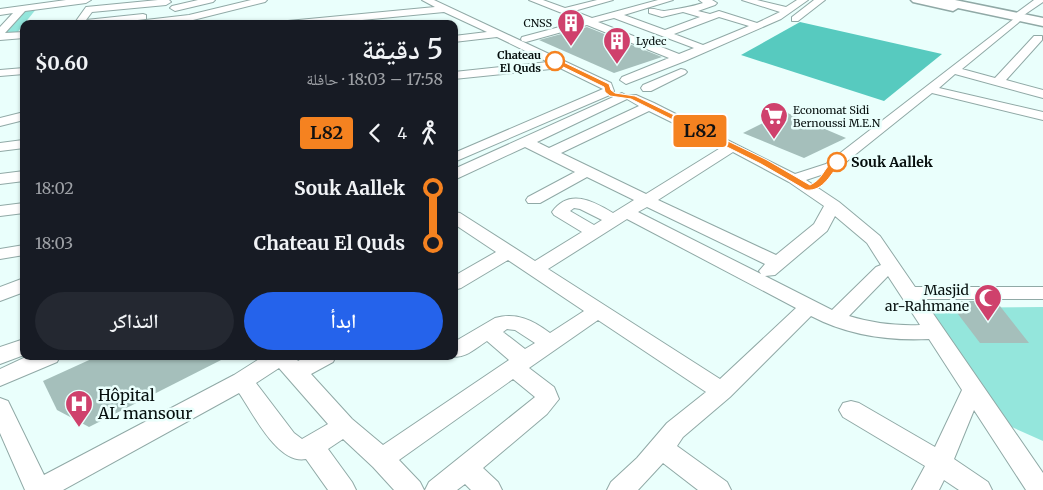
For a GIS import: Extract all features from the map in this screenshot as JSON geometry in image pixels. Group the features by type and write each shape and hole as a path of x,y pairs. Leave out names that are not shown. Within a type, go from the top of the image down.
{"main road":[{"path":"917,0 1023,25 1043,22"},
{"path":"938,0 1023,25"}],"street":[{"path":"0,33 32,0"},
{"path":"0,12 86,0"},
{"path":"175,8 210,0"},
{"path":"196,20 261,0 267,0"},
{"path":"427,0 526,39 623,81 639,83 639,96"},
{"path":"564,11 608,0"},
{"path":"614,0 662,14 680,9 709,17"},
{"path":"526,39 664,0"},
{"path":"748,0 788,11"},
{"path":"729,50 795,19 820,0"},
{"path":"998,82 1023,25 1040,0"},
{"path":"77,20 89,9 164,1 192,20"},
{"path":"541,1 681,59"},
{"path":"458,156 623,81 681,59 710,55 758,26 788,11 798,1"},
{"path":"689,10 708,2 725,8"},
{"path":"318,20 443,5 607,88 639,96 715,126 855,210 868,224 874,240"},
{"path":"36,17 44,6"},
{"path":"808,181 831,167 954,70 1043,13"},
{"path":"616,15 710,55"},
{"path":"664,34 709,17 722,15 758,26"},
{"path":"0,37 20,34"},
{"path":"458,39 499,34"},
{"path":"458,76 562,64"},
{"path":"550,153 639,96 693,66"},
{"path":"954,70 1043,94"},
{"path":"0,73 20,71"},
{"path":"929,89 1043,116"},
{"path":"458,173 526,142 639,96"},
{"path":"639,96 732,147 808,181 874,240 1040,490"},
{"path":"0,111 20,108"},
{"path":"0,122 20,117"},
{"path":"0,127 20,125"},
{"path":"526,142 777,263"},
{"path":"0,147 20,144"},
{"path":"535,269 732,147"},
{"path":"534,200 586,172"},
{"path":"1,180 20,177"},
{"path":"594,232 565,216 560,212 562,208 570,203 581,203 619,216 756,280 808,307 865,328 906,333 935,332"},
{"path":"756,280 821,227 833,205"},
{"path":"0,211 20,208"},
{"path":"458,220 722,391"},
{"path":"0,254 20,251"},
{"path":"458,282 509,252"},
{"path":"835,318 883,271 893,267"},
{"path":"0,295 20,286"},
{"path":"910,293 1043,293"},
{"path":"620,490 646,466 675,430 722,391 808,307"},
{"path":"382,459 598,311"},
{"path":"458,349 488,331 511,321 520,322 550,343"},
{"path":"438,490 548,399 546,393 488,331"},
{"path":"0,356 20,348"},
{"path":"0,378 40,360"},
{"path":"0,407 38,490 242,381 286,362 299,360"},
{"path":"286,362 344,426 382,459 411,490"},
{"path":"242,381 292,447 298,450 312,447 344,426"},
{"path":"925,490 973,390"},
{"path":"851,410 940,462 979,490"},
{"path":"312,447 343,490"},
{"path":"661,448 718,490"},
{"path":"465,468 489,490"}],"shaded area":[{"path":"37,8 27,20 20,20 20,29 16,34 3,35 24,10"},
{"path":"800,22 942,54 884,101 741,55"},
{"path":"1043,307 1043,441 994,419 921,308"}],"building":[{"path":"587,27 662,57 614,73 539,40"},
{"path":"785,112 846,138 804,158 743,133"},
{"name":"Masjid ar-Rahmane","path":"948,301 996,301 1029,343 980,343"},
{"path":"89,360 221,360 89,427 57,410 43,381"}],"bus line":[{"name":"L82","path":"555,61 607,86 608,91 613,94 632,98 764,162 809,188 822,183 830,172 831,167 837,162"}],"place":[{"name":"CNSS","path":"571,47"},
{"name":"Chateau El Quds","path":"555,61"},
{"name":"Lydec","path":"617,65"},
{"name":"Economat Sidi Bernoussi M.E.N","path":"774,140"},
{"name":"Souk Aallek","path":"837,162"},
{"name":"Masjid ar-Rahmane","path":"988,322"},
{"name":"Hôpital AL mansour","path":"79,428"}]}
